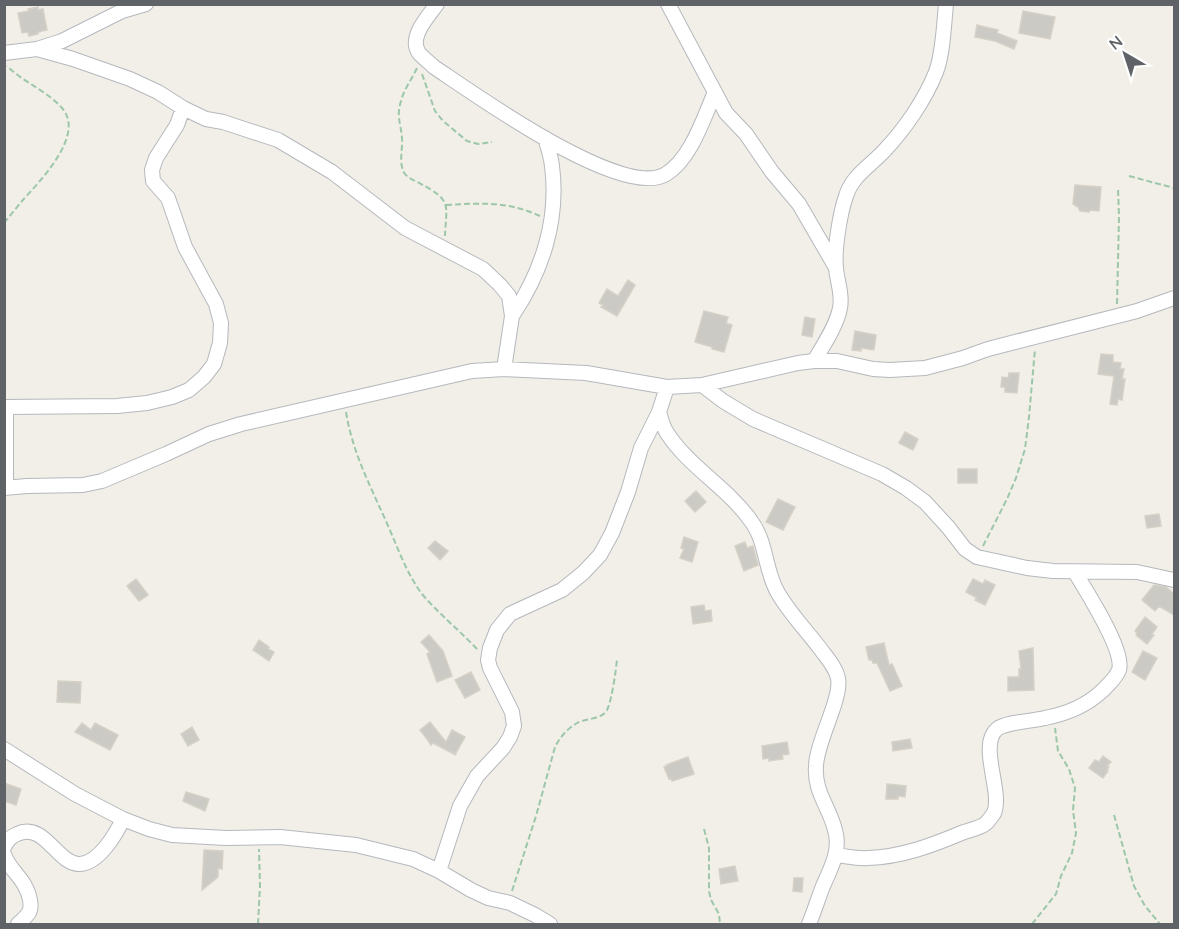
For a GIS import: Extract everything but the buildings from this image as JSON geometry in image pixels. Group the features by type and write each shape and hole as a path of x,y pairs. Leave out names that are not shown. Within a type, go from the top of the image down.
{"street":[{"path":"4,53 37,49 72,37 122,11 147,4"},
{"path":"436,4 422,24 416,41 417,51 434,67 558,147 593,164 622,174 648,178 665,175 679,163 692,143 715,92"},
{"path":"668,4 726,113 746,134 772,172 799,204 835,266"},
{"path":"814,361 841,306 835,266 842,206 846,193 858,175 885,150 912,115 925,93 939,61 946,4"},
{"path":"37,49 130,79 206,119 278,140 332,172 405,228 483,269 509,296 512,316 504,369"},
{"path":"183,108 177,125 156,158 152,170 153,181 168,198 185,247 216,304 221,323 220,343 214,364 204,377 189,390 147,403 107,406 5,407 5,488 83,485 102,482 209,434 241,424 472,371 504,369 586,373 667,387 702,385 814,361 837,361 873,369 925,368 988,349 1117,316 1174,298"},
{"path":"512,316 526,295 542,259 550,233 554,197 552,165 545,138"},
{"path":"702,385 753,419 882,474 906,488 925,502 965,549 977,557 1027,568 1075,572 1137,572 1174,580"},
{"path":"439,871 460,806 477,776 503,748 514,726 512,712 488,660 497,630 510,614 562,590 600,555 612,533 628,492 641,448 667,387"},
{"path":"658,412 667,433 677,446 737,503 753,523 776,591 832,664 838,676 836,698 820,743 816,765 819,795 836,831 836,855 809,924"},
{"path":"836,855 866,858 895,855 923,848 986,824 993,814 996,800 990,764 991,738 997,729 1069,713 1094,698 1112,681 1119,670 1119,656 1109,632 1075,572"},
{"path":"4,749 75,794 123,819 149,829 172,835 226,838 280,837 356,844 413,859 439,871 471,891 510,903 550,924"},
{"path":"4,847 8,839 19,832 30,832 43,838 69,861 78,864 87,862 105,848 115,836 123,819"},
{"path":"4,854 6,862 24,883 30,898 31,907 28,914 18,924"}],"path":[{"path":"445,248 446,205 440,196 404,173 402,164 399,108 401,98 418,63 435,111 443,121 467,141 478,144 492,142"},
{"path":"4,64 63,109 69,125 65,142 54,165 4,223"},
{"path":"1129,176 1174,188"},
{"path":"1117,316 1118,188"},
{"path":"446,205 513,206 551,220"},
{"path":"977,557 1007,500 1025,449 1036,337"},
{"path":"344,400 356,455 410,576 422,594 488,660"},
{"path":"510,903 555,747 567,730 579,722 599,717 607,709 617,659"},
{"path":"1032,924 1056,894 1061,876 1072,854 1076,833 1073,810 1075,788 1069,769 1058,752 1054,716"},
{"path":"1114,815 1134,886 1145,906 1160,924"},
{"path":"704,829 709,848 709,891 719,914 720,924"},
{"path":"258,838 260,886 258,924"}]}
